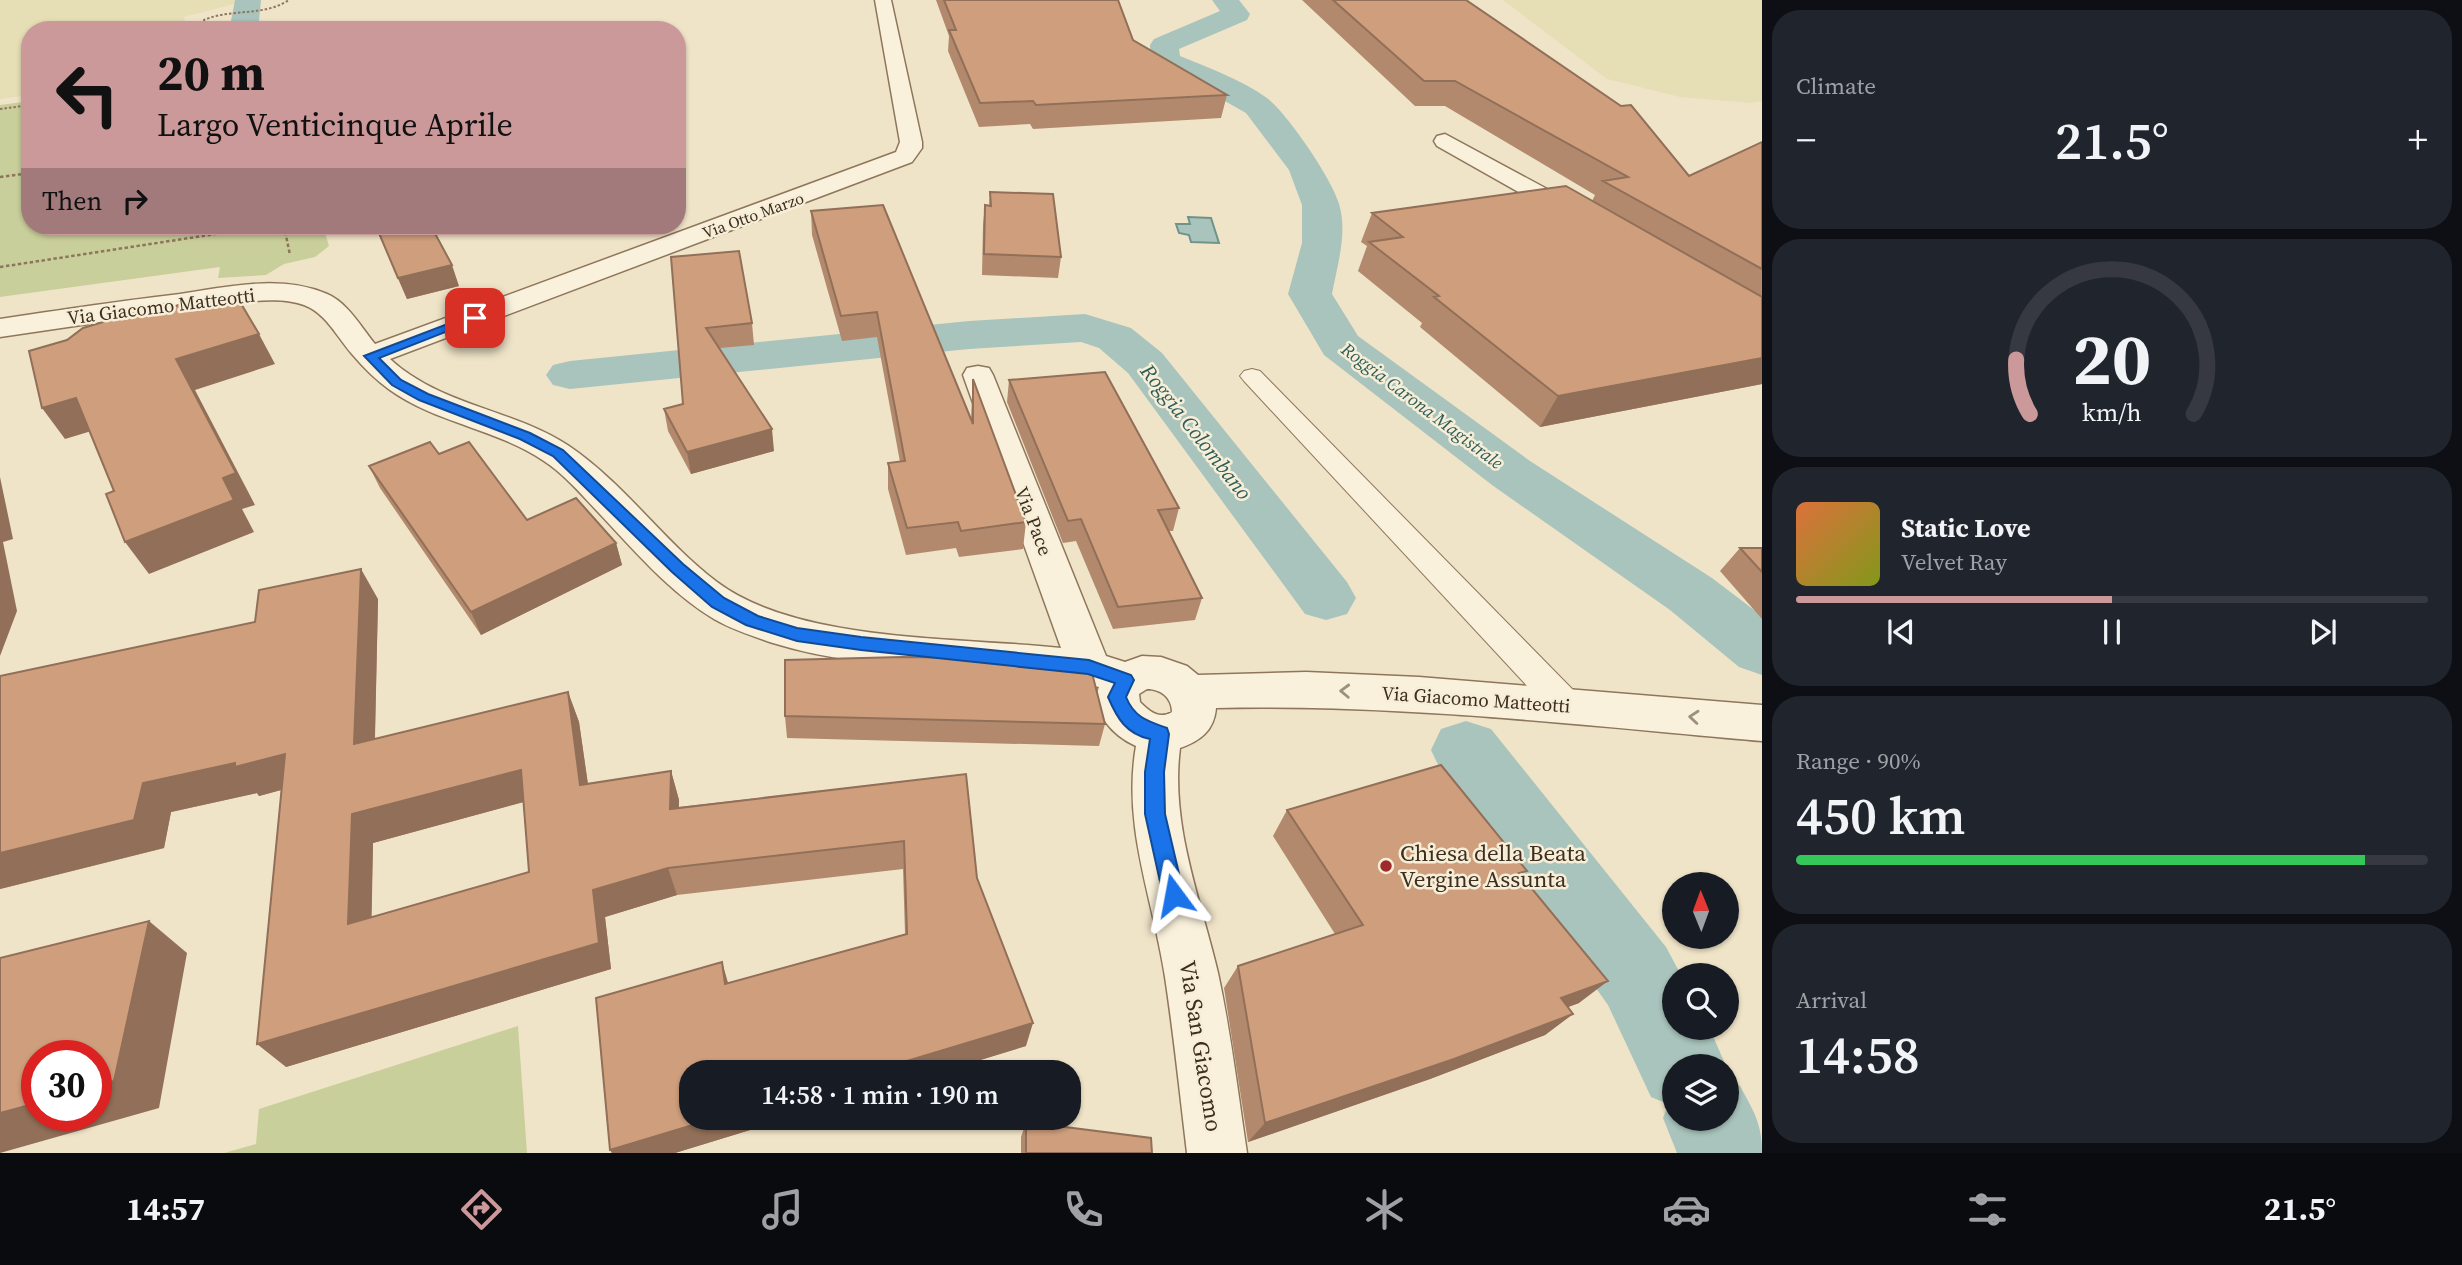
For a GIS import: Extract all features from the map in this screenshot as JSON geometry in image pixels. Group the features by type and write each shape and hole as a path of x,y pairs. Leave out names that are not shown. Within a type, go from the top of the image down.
{"street":[{"name":"Via Otto Marzo","path":"370,356 904,157 911,148 911,142 883,0"},
{"path":"1445,141 1593,224"},
{"name":"Via Giacomo Matteotti","path":"0,328 247,293 297,294 316,300 335,311 370,356 396,383 525,436 558,453 677,568 718,603 752,621 797,634 1107,673 1163,674 1189,692 1306,689 1419,694 1762,723"},
{"name":"Via Pace","path":"978,375 1107,673"},
{"path":"1107,673 1125,717 1147,731 1173,733 1191,722 1194,702 1189,692"},
{"name":"Via San Giacomo","path":"1160,734 1154,772 1155,814 1192,976 1217,1153"}],"lane":[{"path":"1252,376 1566,705"}],"path":[{"path":"205,21 209,17 279,6 289,0"},
{"path":"0,109 21,106"},
{"path":"0,177 21,174"},
{"path":"0,267 209,235"}],"shaded area":[{"path":"0,0 242,2 184,17 185,21 21,21 21,96 0,99"},
{"path":"1503,0 1762,0 1762,101 1751,103 1680,97 1607,79"}],"green space":[{"path":"21,102 21,235 326,235 329,246 315,257 284,264 266,275 218,278 220,267 0,297 0,105"},
{"path":"518,1026 527,1153 224,1153 256,1144 259,1109"}],"water":[{"path":"1188,217 1211,218 1219,243 1191,242 1189,235 1179,233 1176,224 1190,224"}],"building":[{"path":"944,0 1118,0 1133,40 1227,95 1036,105 1033,101 980,103 949,30 956,30"},
{"path":"1333,0 1466,0 1621,106 1631,105 1689,176 1762,142 1762,269 1603,181 1628,177 1455,81 1424,81"},
{"path":"1566,186 1762,297 1762,358 1558,396 1434,297 1439,296 1369,242 1403,237 1372,213"},
{"path":"990,192 1053,194 1061,257 984,254 985,205 991,206"},
{"path":"883,205 973,424 973,379 1026,522 961,531 958,522 907,528 888,463 905,461 877,312 841,316 811,211"},
{"path":"380,235 436,235 452,265 398,278"},
{"path":"739,251 752,323 706,328 772,429 687,452 664,409 683,404 671,257"},
{"path":"236,295 259,334 176,359 236,473 223,478 234,500 125,542 106,494 114,491 76,398 42,408 29,351 67,340 83,328 167,303 169,308 195,300 198,306"},
{"path":"1105,372 1179,508 1158,510 1202,598 1118,607 1081,519 1068,521 1009,380"},
{"path":"430,442 439,454 469,442 527,520 576,498 616,543 471,612 369,466"},
{"path":"1740,548 1762,548 1762,572"},
{"path":"361,569 354,744 568,692 580,785 671,771 670,809 966,774 977,878 1033,1023 910,1060 679,1060 679,1129 610,1150 596,998 722,962 725,984 907,934 904,841 668,868 593,890 599,943 257,1044 285,754 235,767 235,763 143,783 134,820 0,853 0,676 255,622 259,590","holes":["521,770 529,872 348,924 352,814"]},
{"path":"902,657 1056,659 1090,665 1105,724 785,716 785,660"},
{"path":"1441,765 1527,871 1519,873 1608,981 1561,998 1573,1014 1454,1059 1265,1123 1238,966 1363,925 1287,810"},
{"path":"149,921 114,1081 112,1040 21,1040 21,1107 0,1113 0,958"},
{"path":"1081,1129 1151,1138 1152,1153 1026,1153 1026,1130"}],"waterway":[{"name":"Roggia Colombano","path":"245,21 248,0"},
{"name":"Roggia Carona Magistrale","path":"1225,0 1237,14 1164,45 1166,61 1204,77 1257,106 1306,169 1321,205 1322,243 1310,294 1340,345 1511,473 1691,594 1762,650"},
{"name":"Roggia Colombano","path":"570,375 969,335 1085,328 1115,338 1145,363 1326,598"},
{"name":"Roggia Colombano","path":"1466,750 1637,976 1676,1054"},
{"name":"Roggia Colombano","path":"1714,1131 1725,1153"}],"place":[{"name":"Chiesa della Beata Vergine Assunta","path":"1386,866"}],"route":[{"path":"475,318 370,356 396,383 492,425 525,436 558,453 677,568 718,603 752,621 797,634 861,644 1089,667 1125,680 1117,697 1125,717 1147,731 1160,734 1154,772 1155,814 1174,895"}]}
